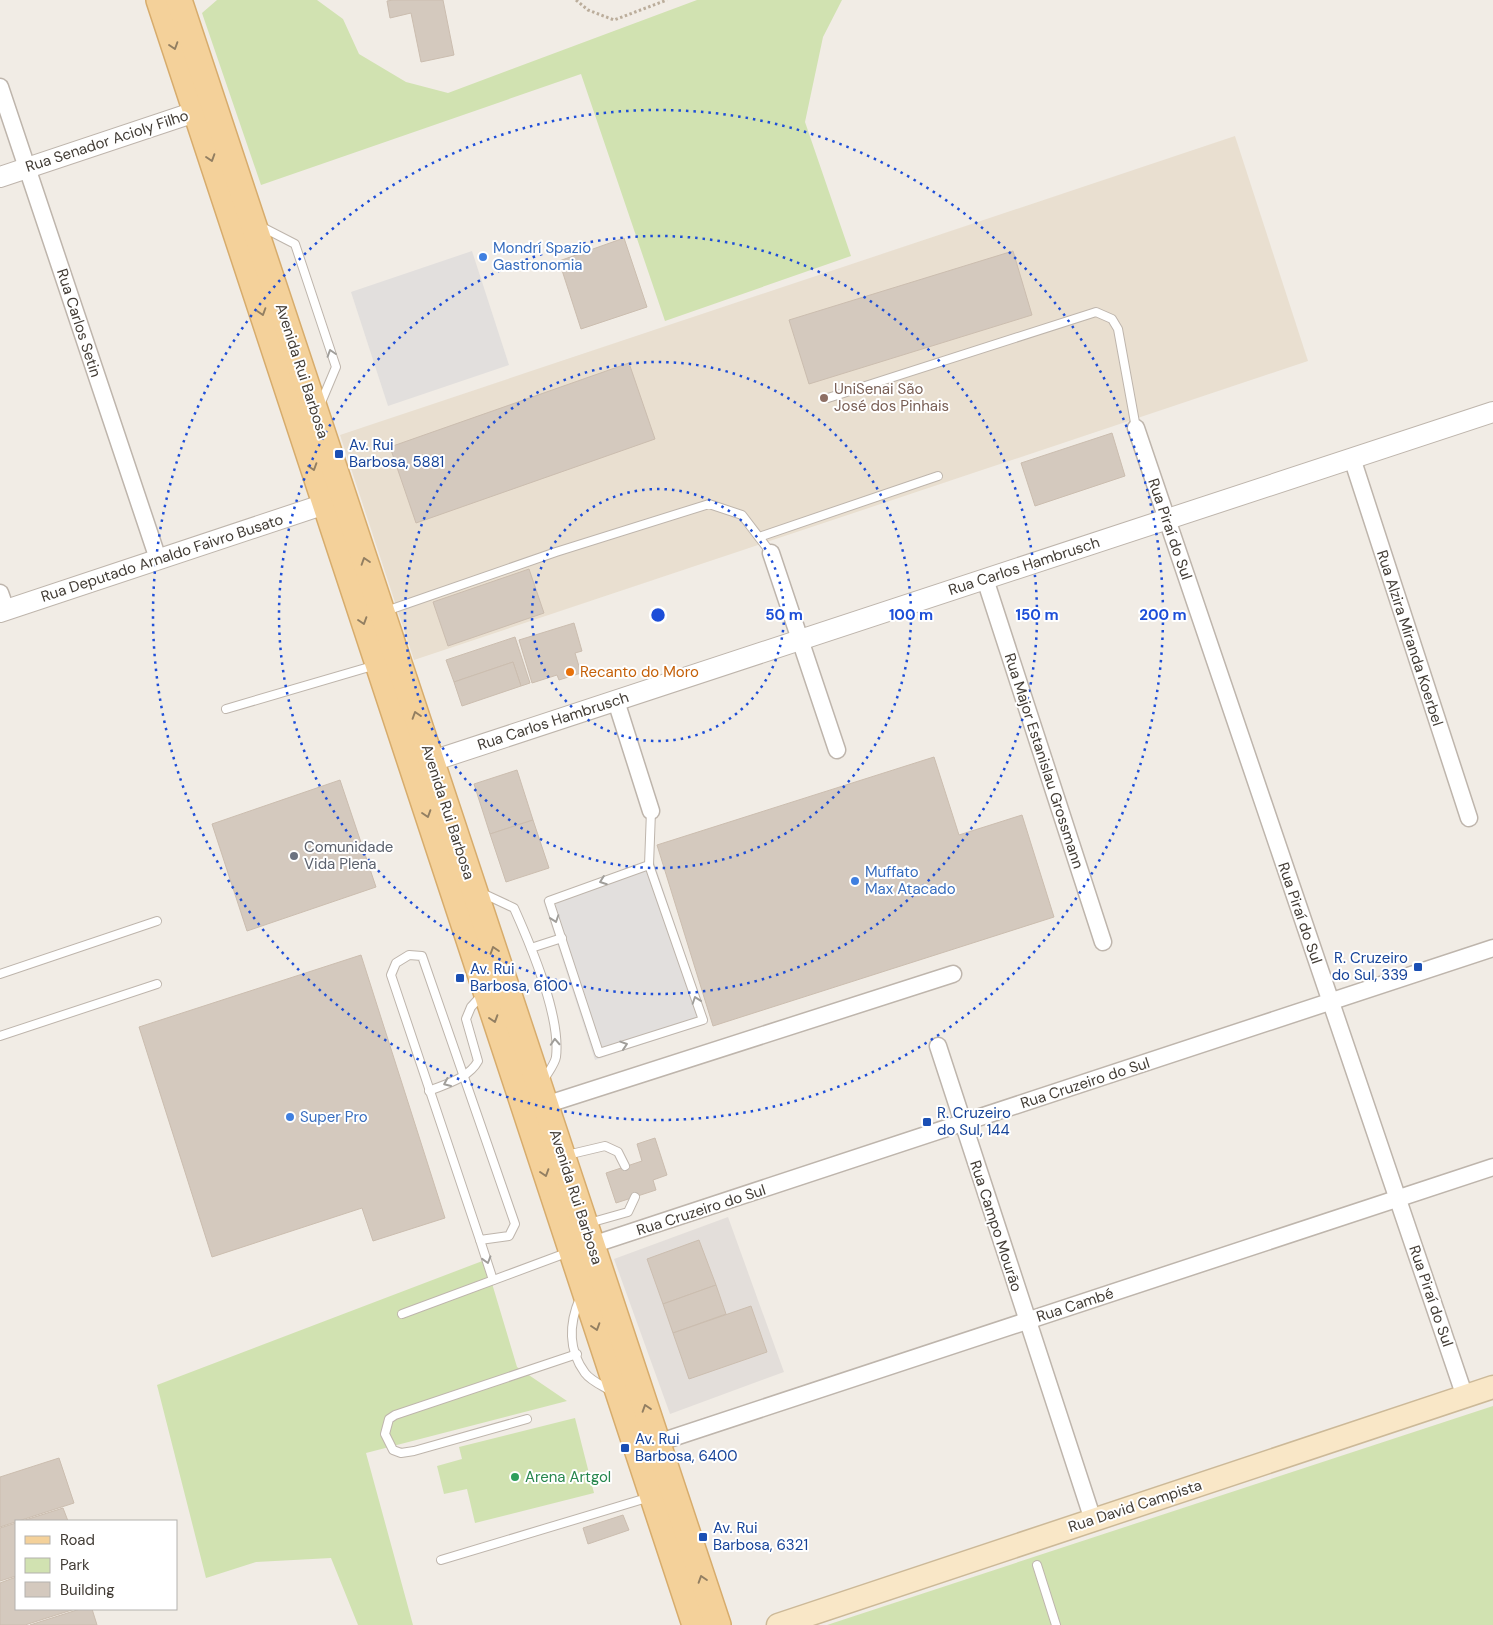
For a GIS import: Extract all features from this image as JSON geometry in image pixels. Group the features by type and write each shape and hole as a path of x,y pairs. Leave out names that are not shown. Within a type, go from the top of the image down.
{"main road":[{"name":"Avenida Rui Barbosa","path":"159,0 252,222 382,612 422,765 486,992 583,1240 657,1443 718,1625"},
{"name":"Avenida Rui Barbosa","path":"179,0 205,109 325,504 378,665 474,890 562,1156 583,1240 584,1290 695,1625"},
{"name":"Rua David Campista","path":"778,1625 1493,1387"}],"street":[{"name":"Rua Carlos Setin","path":"0,87 158,559"},
{"name":"Rua Senador Acioly Filho","path":"0,177 205,109"},
{"name":"Rua Carlos Hambrusch","path":"422,765 1493,412"},
{"name":"Rua Piraí do Sul","path":"1136,428 1465,1397"},
{"name":"Rua Alzira Miranda Koerbel","path":"1352,458 1469,818"},
{"name":"Rua Deputado Arnaldo Faivro Busato","path":"2,605 158,559 325,504"},
{"path":"771,553 837,750"},
{"name":"Rua Major Estanislau Grossmann","path":"985,579 1103,942"},
{"path":"616,701 651,810"},
{"name":"Rua Cruzeiro do Sul","path":"583,1240 963,1123 1493,948"},
{"path":"542,1096 953,974"},
{"name":"Rua Campo Mourão","path":"938,1046 1093,1520"},
{"name":"Rua Cambé","path":"657,1443 1493,1167"}],"lane":[{"path":"252,222 295,244 298,253 336,368 316,414"},
{"path":"828,398 1096,312 1112,319 1118,329 1136,428"},
{"path":"759,537 938,476"},
{"path":"382,612 556,552 709,504 742,515 771,553"},
{"path":"226,709 378,665"},
{"path":"649,865 549,901 599,1053 702,1020 649,865 651,810"},
{"path":"474,890 514,908 532,948 554,1024 556,1058 542,1096"},
{"path":"0,974 157,921"},
{"path":"532,948 562,938"},
{"path":"480,1240 508,1236 515,1224 422,956 409,954 396,963 391,976 493,1280"},
{"path":"0,1036 157,984"},
{"path":"429,1091 474,1070 478,1061 466,1013 486,992"},
{"path":"562,1156 605,1146 618,1152 625,1166"},
{"path":"402,1314 493,1280 583,1240 628,1212 635,1197"},
{"path":"584,1290 571,1327 577,1354 586,1374 619,1396"},
{"path":"527,1419 414,1452 394,1450 385,1434 389,1419 395,1415 577,1354"},
{"path":"441,1560 652,1496"},
{"path":"1037,1565 1056,1625"}],"path":[{"path":"576,0 588,10 614,20 667,0"}],"shaded area":[{"name":"UniSenai São José dos Pinhais","path":"1235,136 1308,361 414,660 340,435"},
{"path":"472,251 509,365 388,406 351,292"},
{"path":"654,862 708,1023 595,1060 543,900"},
{"path":"728,1217 784,1372 670,1414 614,1259"}],"green space":[{"path":"217,0 317,0 343,19 359,54 406,82 448,93 697,0 842,0 823,37 805,122 851,256 665,321 581,74 261,185 202,13"},
{"path":"485,1260 517,1367 567,1401 366,1453 413,1625 358,1625 331,1558 256,1562 206,1578 157,1385"},
{"path":"1493,1406 1493,1625 827,1625"},
{"name":"Arena Artgol","path":"575,1418 594,1493 475,1523 467,1489 444,1494 437,1466 462,1459 459,1447"}],"building":[{"path":"443,0 454,55 421,62 411,13 390,18 387,1"},
{"path":"624,238 647,307 581,329 559,261"},
{"path":"1013,251 1032,315 809,384 789,320"},
{"path":"629,363 655,439 416,523 390,447"},
{"path":"1112,433 1125,476 1035,506 1021,463"},
{"path":"529,569 544,613 448,646 433,602"},
{"path":"574,623 582,651 575,653 581,673 559,680 557,675 532,683 519,640"},
{"path":"515,637 530,683 521,686 513,662 454,682 446,660"},
{"path":"513,662 521,686 462,706 454,682"},
{"name":"Muffato Max Atacado","path":"934,757 959,835 1022,815 1054,917 713,1026 657,845"},
{"path":"517,770 533,820 490,834 474,784"},
{"name":"Comunidade Vida Plena","path":"340,780 376,887 247,931 212,824"},
{"path":"533,820 549,868 506,882 490,834"},
{"name":"Super Pro","path":"361,955 445,1218 373,1241 362,1208 212,1257 139,1027"},
{"path":"655,1138 667,1175 653,1180 656,1190 616,1203 606,1173 642,1161 637,1144"},
{"path":"699,1240 716,1285 663,1304 647,1259"},
{"path":"716,1285 726,1314 673,1333 663,1304"},
{"path":"751,1306 767,1352 689,1379 673,1333"},
{"path":"59,1458 74,1503 22,1520 15,1520 15,1522 0,1527 0,1477"},
{"path":"63,1508 68,1520 25,1520"},
{"path":"623,1515 629,1530 588,1544 583,1528"},
{"path":"15,1523 15,1576 0,1581 0,1528"},
{"path":"15,1577 15,1610 72,1610 25,1625 0,1625 0,1583"},
{"path":"77,1610 92,1610 97,1625 30,1625"}],"place":[{"name":"Mondrí Spazio Gastronomia","path":"483,257"},
{"name":"UniSenai São José dos Pinhais","path":"824,398"},
{"name":"Av. Rui Barbosa, 5881","path":"339,454"},
{"name":"Recanto do Moro","path":"570,672"},
{"name":"Comunidade Vida Plena","path":"294,856"},
{"name":"Muffato Max Atacado","path":"855,881"},
{"name":"R. Cruzeiro do Sul, 339","path":"1418,967"},
{"name":"Av. Rui Barbosa, 6100","path":"460,978"},
{"name":"Super Pro","path":"290,1117"},
{"name":"R. Cruzeiro do Sul, 144","path":"927,1122"},
{"name":"Av. Rui Barbosa, 6400","path":"625,1448"},
{"name":"Arena Artgol","path":"515,1477"},
{"name":"Av. Rui Barbosa, 6321","path":"703,1537"}]}
